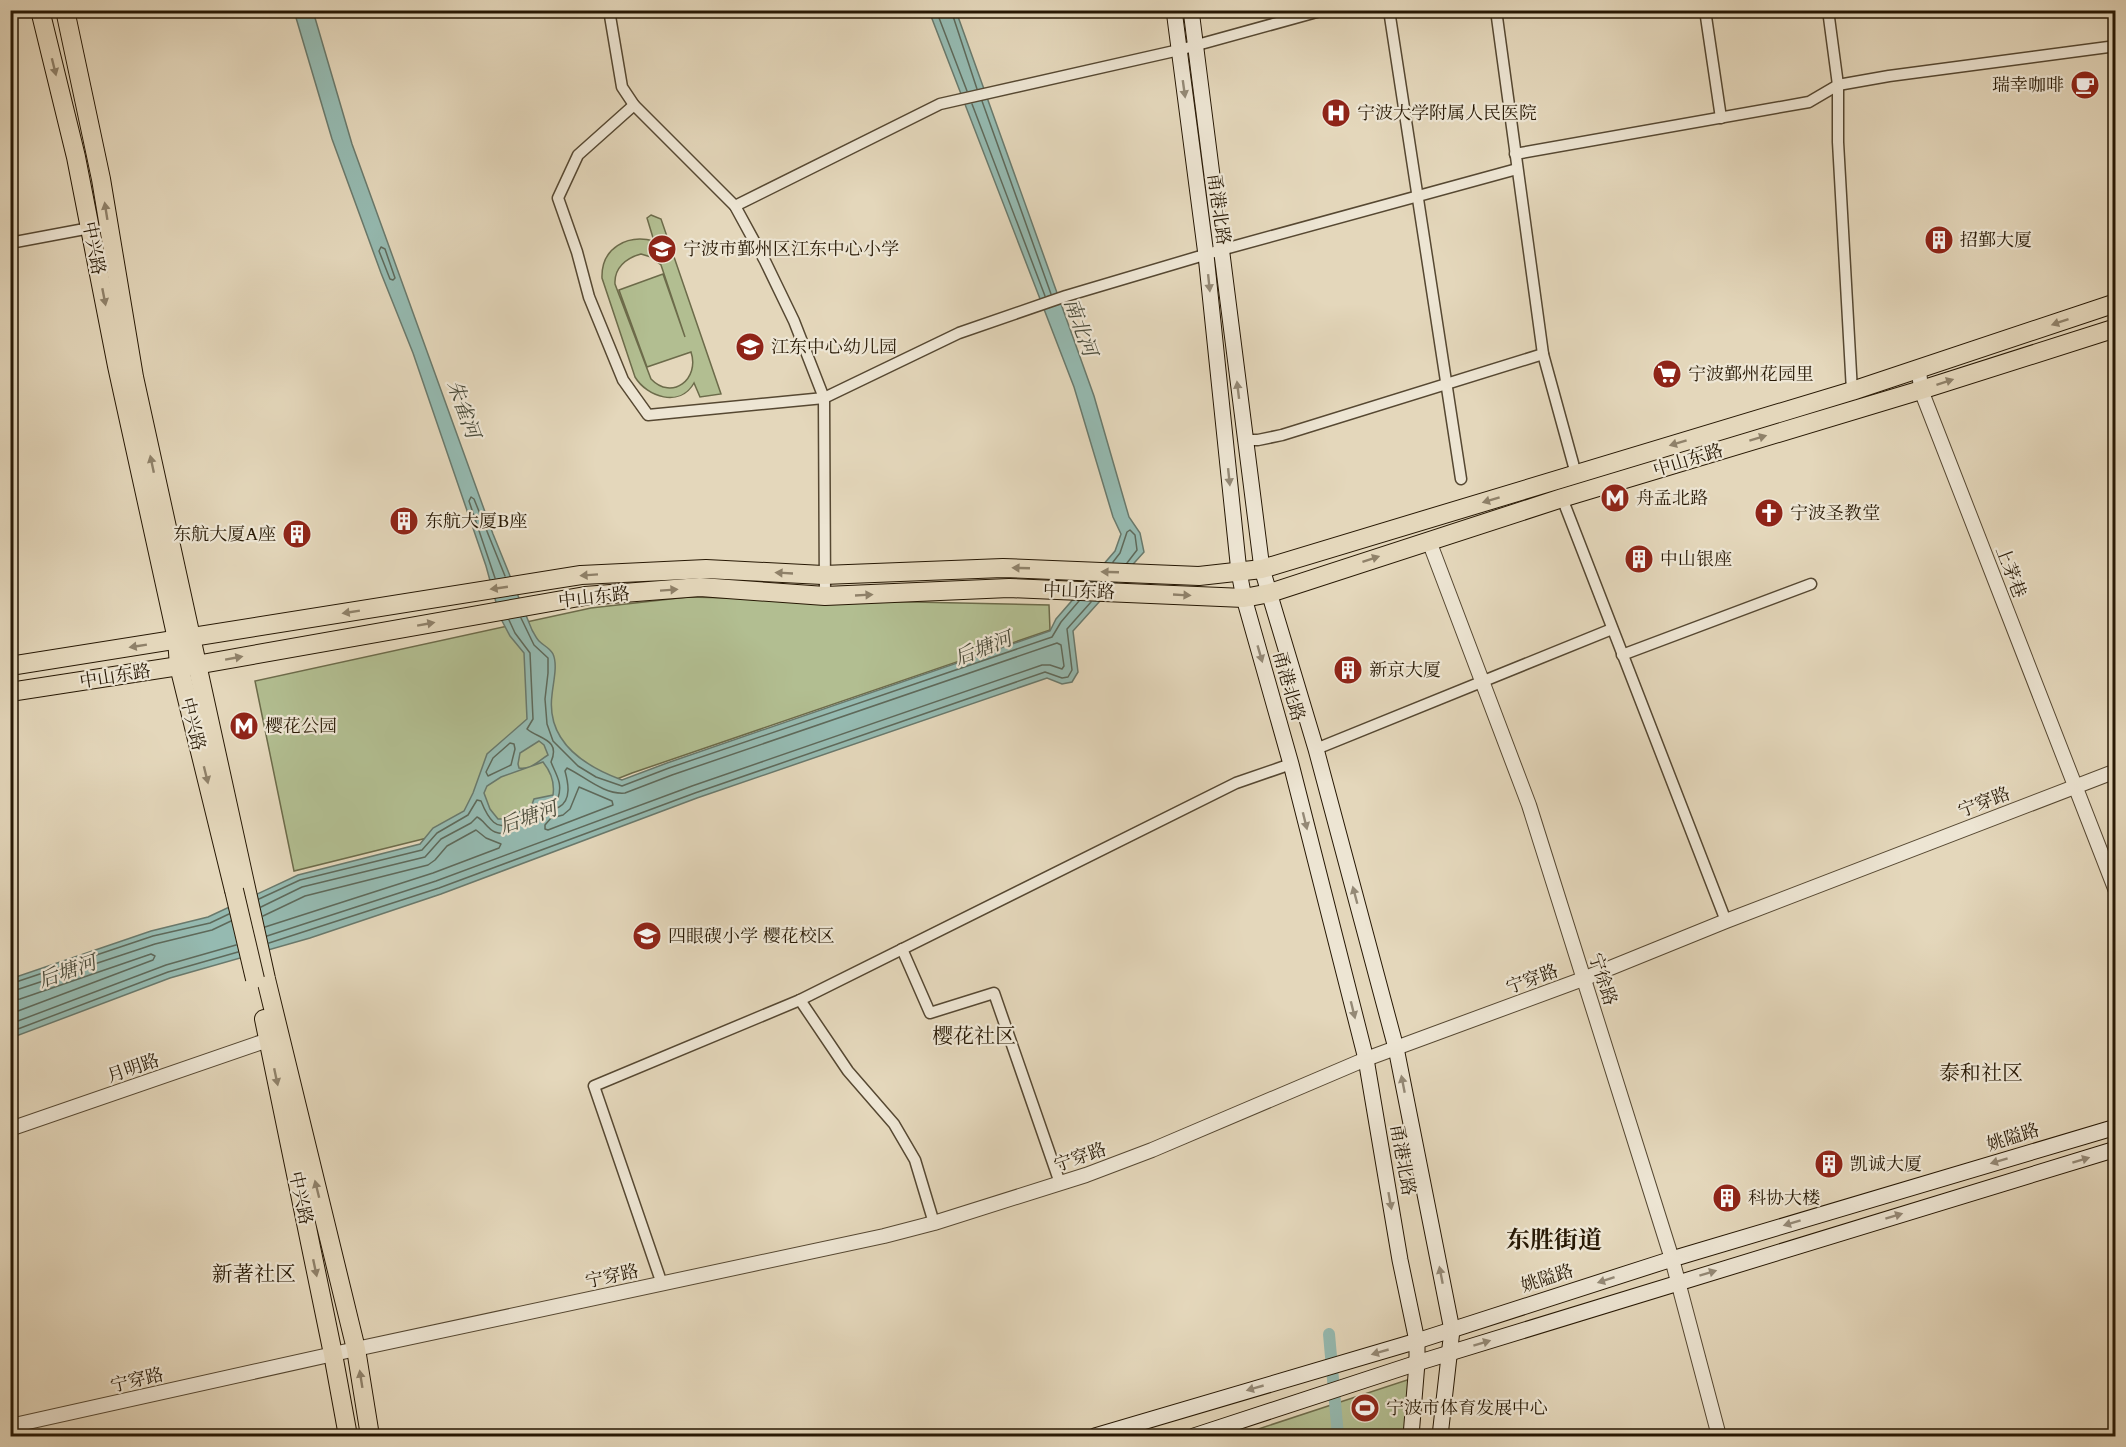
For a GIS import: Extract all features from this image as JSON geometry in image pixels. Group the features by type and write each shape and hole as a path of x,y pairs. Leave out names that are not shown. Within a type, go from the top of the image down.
{"main road":[{"name":"中兴路","path":"40,10 76,157 120,378 184,639"},
{"name":"中兴路","path":"65,10 101,179 134,377 184,639 187,666 261,979 356,1349 370,1437"},
{"name":"甬港北路","path":"1174,10 1244,441 1262,569 1316,749 1396,1048 1452,1330 1440,1437"},
{"name":"甬港北路","path":"1191,10 1239,572 1244,598 1291,764 1366,1059 1400,1260 1417,1341 1411,1437"},
{"name":"中山东路","path":"10,666 582,575 706,569 823,575 1003,568 1199,576 1262,569 1852,391 2115,303"},
{"name":"中山东路","path":"10,692 187,666 585,596 700,587 825,596 1009,588 1244,598 1270,593 1562,498 1921,390 2115,328"},
{"name":"中兴路","path":"261,979 268,1040 348,1437"},
{"name":"姚隘路","path":"1095,1437 1417,1341 1672,1259 2115,1127"},
{"path":"1194,1437 1417,1363 1679,1281 2115,1149"}],"street":[{"path":"609,10 622,87 634,105 735,206 794,321 824,398 823,575 825,596"},
{"path":"735,206 940,104 1179,50 1324,10"},
{"path":"1389,10 1461,479"},
{"path":"1496,10 1543,354 1576,474"},
{"path":"1705,10 1721,118"},
{"path":"1828,10 1838,85 1838,142 1852,391"},
{"path":"1515,154 1809,102 1838,85 2115,45"},
{"path":"634,105 578,155 558,198 578,252 589,297 623,380 648,415 824,398 959,333 1039,305 1213,253 1517,169"},
{"path":"10,243 90,228"},
{"path":"1244,441 1281,435 1543,354"},
{"name":"上茅巷","path":"1919,369 1921,390 2115,891"},
{"path":"1562,498 1726,921"},
{"name":"宁徐路","path":"1429,541 1529,805 1679,1281 1719,1437"},
{"path":"1622,655 1811,584"},
{"path":"1316,749 1612,629"},
{"path":"663,1284 594,1086 800,1000 1236,783 1291,764"},
{"name":"宁穿路","path":"10,1426 884,1236 934,1223 1060,1183 1152,1150 1366,1059 1583,979 1726,921 2115,771"},
{"path":"902,950 930,1013 994,993 1060,1183"},
{"path":"800,1000 848,1071 894,1124 915,1160 934,1223"},
{"name":"月明路","path":"10,1129 268,1040"}],"green space":[{"path":"651,215 661,219 721,394 700,397 694,383 688,391 681,395 664,397 647,390 635,377 602,278 606,259 618,246 634,240 654,241 647,218","holes":["641,254 651,257 661,265 685,337 663,274 619,290 647,367 691,352 692,371 682,384 675,387 667,388 651,379 615,284 615,278 622,264"]},
{"name":"樱花公园","path":"688,597 1049,605 1050,630 632,773 526,815 294,871 255,681 591,608"},
{"name":"宁波市体育发展中心","path":"1410,1379 1404,1436 1237,1436"}],"water":[{"name":"后塘河","path":"294,11 313,11 352,144 493,534 532,630 538,640 553,654 555,669 552,711 555,726 570,750 594,767 622,780 1050,631 1056,619 1115,551 1121,534 1113,517 1074,387 929,11 956,11 1094,396 1129,517 1140,533 1144,552 1073,631 1078,672 1072,682 1062,684 1047,678 697,798 441,894 310,938 170,978 11,1038 10,979 151,931 208,917 298,875 420,844 433,828 464,811 487,754 527,719 524,653 510,636 500,617 486,566 413,353 332,139","holes":["539,741 544,745 548,755 530,767 543,762 552,777 553,795 534,799 531,807 525,812 514,812 505,819 498,819 490,809 484,793 487,786 501,777 527,768 519,768 520,753"]}],"waterway":[{"path":"1329,1334 1338,1436"}],"place":[{"name":"瑞幸咖啡","path":"2085,85"},
{"name":"宁波大学附属人民医院","path":"1336,113"},
{"name":"招鄞大厦","path":"1939,240"},
{"name":"宁波市鄞州区江东中心小学","path":"662,249"},
{"name":"江东中心幼儿园","path":"750,347"},
{"name":"宁波鄞州花园里","path":"1667,374"},
{"name":"舟孟北路","path":"1615,498"},
{"name":"宁波圣教堂","path":"1769,513"},
{"name":"东航大厦B座","path":"404,521"},
{"name":"东航大厦A座","path":"297,534"},
{"name":"中山银座","path":"1639,559"},
{"name":"新京大厦","path":"1348,670"},
{"name":"樱花公园","path":"244,726"},
{"name":"四眼碶小学 樱花校区","path":"647,936"},
{"name":"凯诚大厦","path":"1829,1164"},
{"name":"科协大楼","path":"1727,1198"},
{"name":"宁波市体育发展中心","path":"1365,1408"}],"district":[{"name":"樱花社区","path":"974,1036"},
{"name":"泰和社区","path":"1981,1073"},
{"name":"东胜街道","path":"1554,1240"},
{"name":"新著社区","path":"254,1274"}],"water label":[{"name":"南北河","path":"1081,327"},
{"name":"朱雀河","path":"464,409"}]}
